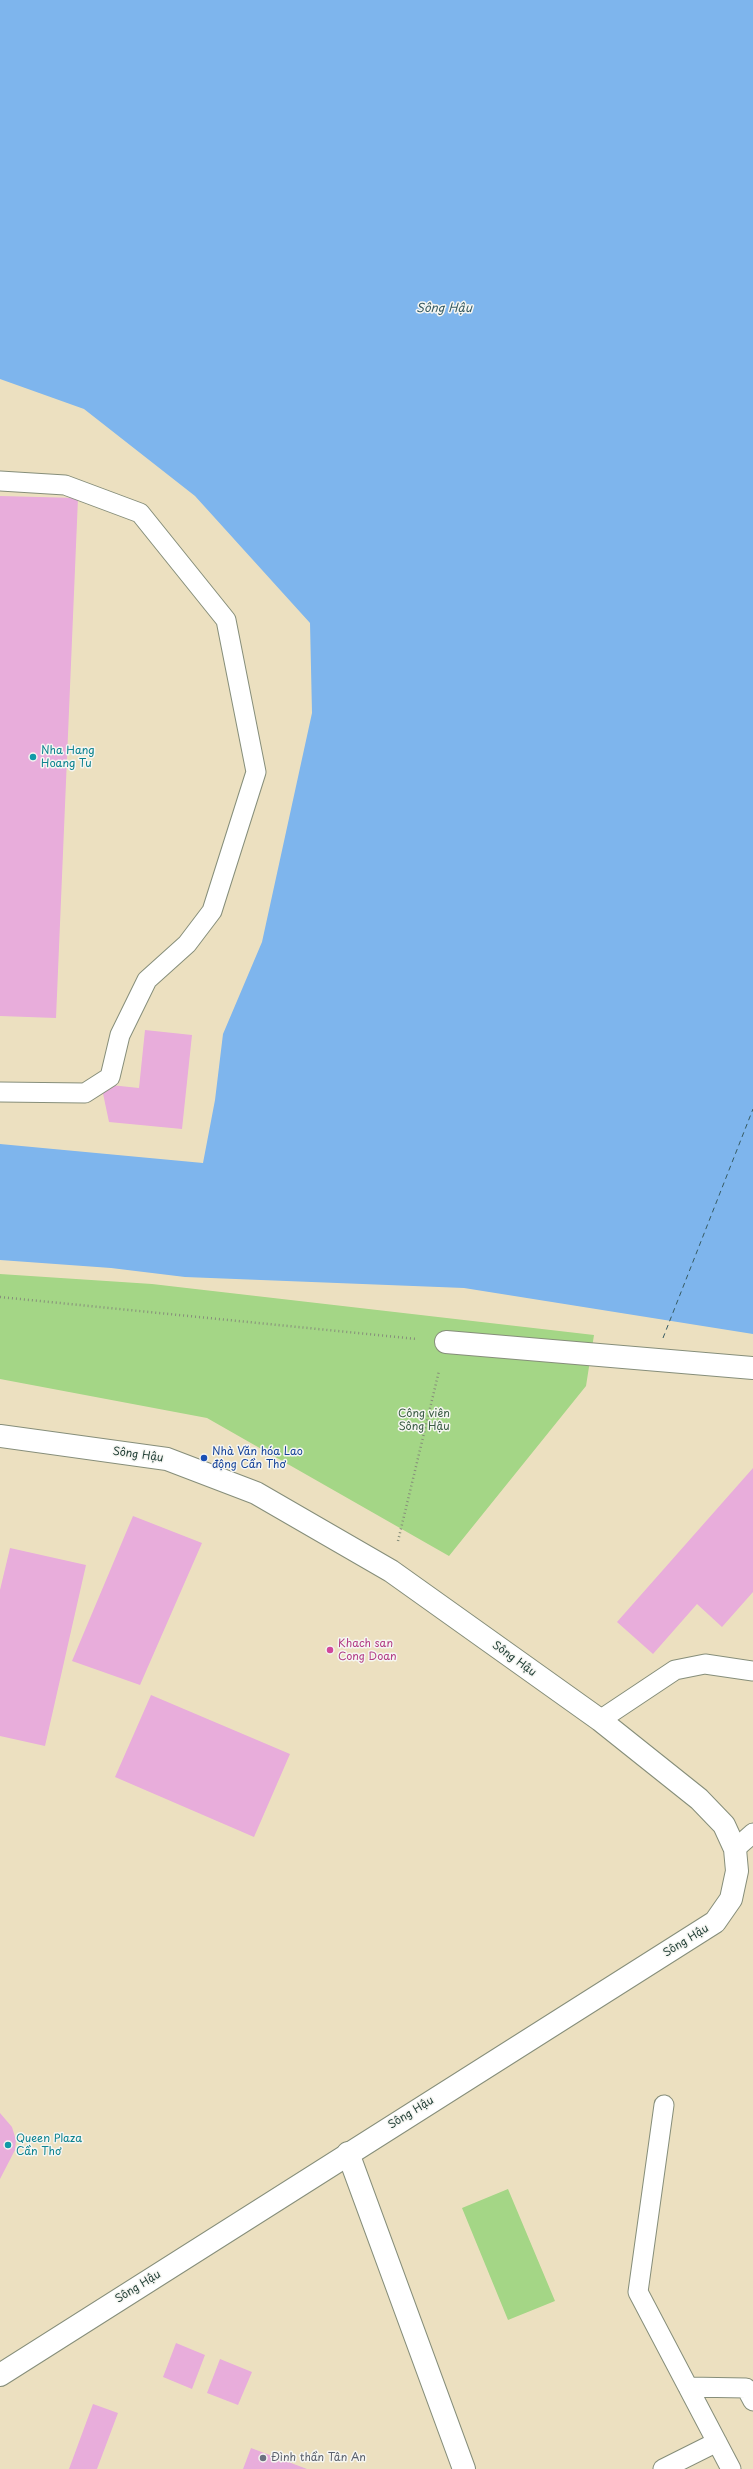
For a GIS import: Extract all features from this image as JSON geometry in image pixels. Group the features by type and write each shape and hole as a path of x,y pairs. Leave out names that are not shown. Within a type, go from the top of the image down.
{"street":[{"path":"446,1342 753,1368"},
{"name":"Sông Hậu","path":"0,1436 167,1459 256,1493 391,1571 600,1720 699,1799 724,1825 735,1849 737,1871 731,1899 715,1922 348,2153 0,2375"},
{"path":"348,2153 464,2469"}],"lane":[{"path":"0,481 65,485 140,513 226,620 256,772 212,911 187,944 148,980 120,1035 110,1077 85,1093 0,1092"},
{"path":"600,1720 675,1670 705,1664 753,1671"},
{"path":"735,1849 753,1833"},
{"path":"664,2106 638,2292 731,2469"},
{"path":"688,2387 746,2388 753,2401"},
{"path":"662,2469 717,2442"}],"path":[{"path":"0,1297 446,1342 391,1571"}],"green space":[{"name":"Công viên Sông Hậu","path":"0,1274 152,1284 594,1335 586,1386 449,1556 207,1418 0,1379"},
{"path":"508,2189 555,2301 508,2320 462,2208"}],"water":[{"name":"Sông Hậu","path":"0,0 753,0 753,1334 464,1288 185,1277 111,1268 0,1260 0,1144 203,1163 215,1100 223,1034 262,942 312,713 310,623 195,496 84,409 0,379"}],"building":[{"name":"Nha Hang Hoang Tu","path":"0,496 78,498 56,1018 0,1016"},
{"path":"145,1030 192,1035 182,1129 109,1122 101,1084 139,1088"},
{"path":"753,1468 753,1592 722,1627 697,1604 653,1654 617,1622"},
{"path":"133,1516 202,1543 140,1685 72,1661"},
{"path":"10,1548 86,1565 45,1746 0,1736 0,1590"},
{"path":"151,1695 290,1754 254,1837 115,1777"},
{"name":"Queen Plaza Cần Thơ","path":"0,2113 12,2127 16,2140 15,2150 0,2179"},
{"path":"176,2343 205,2355 192,2389 163,2377"},
{"path":"220,2359 252,2372 238,2405 207,2393"},
{"path":"93,2404 118,2413 97,2469 69,2469"},
{"name":"Đình thần Tân An","path":"251,2448 307,2469 243,2469"}],"ferry route":[{"path":"663,1338 753,1109"}],"place":[{"name":"Nha Hang Hoang Tu","path":"33,757"},
{"name":"Nhà Văn hóa Lao động Cần Thơ","path":"204,1458"},
{"name":"Khach san Cong Doan","path":"330,1650"},
{"name":"Queen Plaza Cần Thơ","path":"8,2145"},
{"name":"Đình thần Tân An","path":"263,2458"}]}
